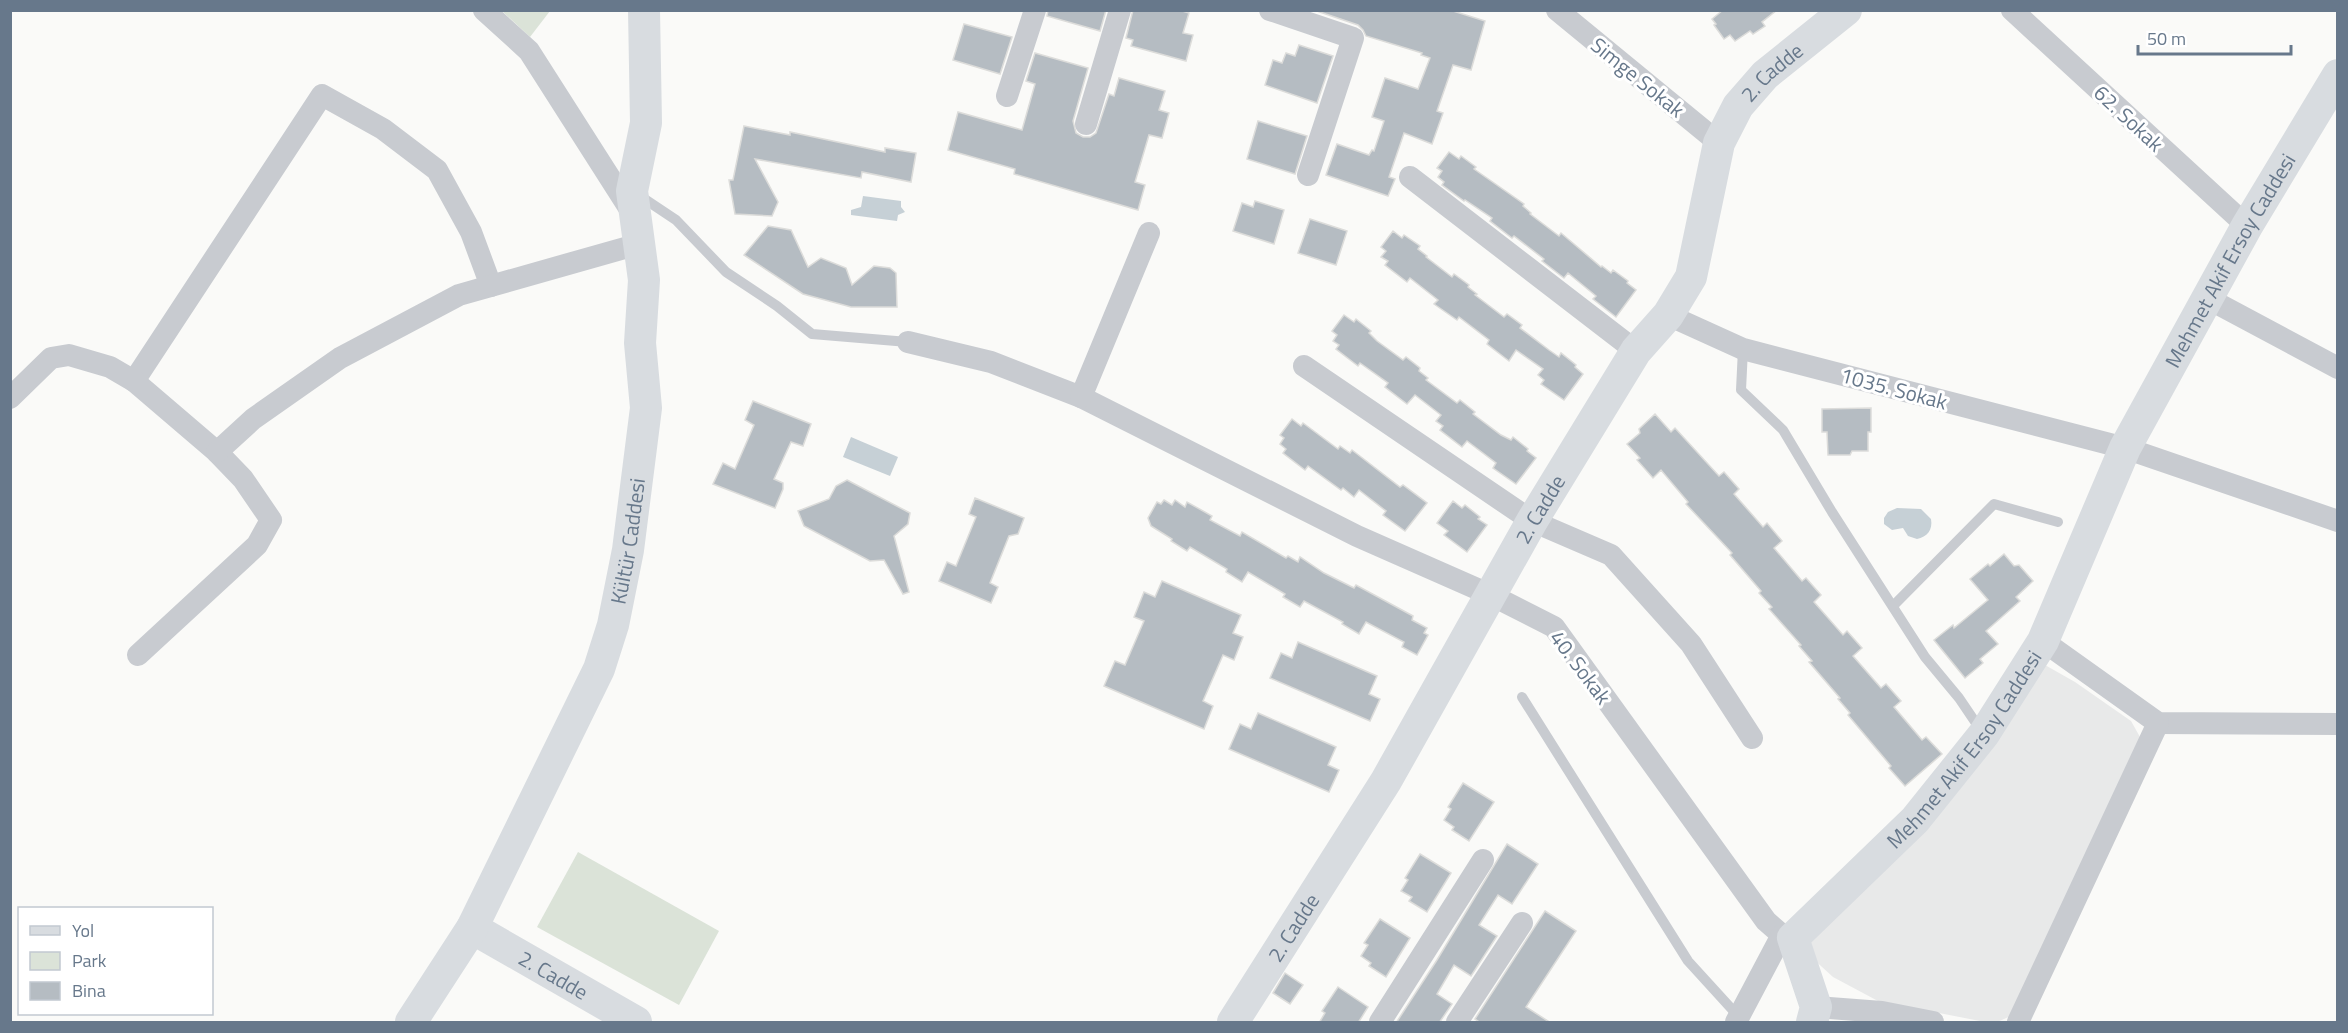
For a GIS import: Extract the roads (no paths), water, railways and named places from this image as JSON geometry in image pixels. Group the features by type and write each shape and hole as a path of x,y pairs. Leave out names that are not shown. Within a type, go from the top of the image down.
{"street":[{"path":"217,452 253,419 340,358 459,295 491,286 636,218 529,51 484,10"},
{"name":"Kültür Caddesi","path":"411,1023 472,928 599,669 613,625 628,550 646,408 640,343 645,280 636,218 646,123 645,10"},
{"path":"1007,96 1035,10"},
{"path":"1086,124 1120,10"},
{"path":"1270,10 1353,38 1308,175"},
{"name":"Simge Sokak","path":"1557,10 1719,142"},
{"name":"2. Cadde","path":"1242,1019 1386,782 1532,521 1636,351 1668,315 1691,277 1719,142 1738,106 1766,75 1845,10"},
{"name":"62. Sokak","path":"2012,10 2247,226"},
{"name":"Mehmet Akif Ersoy Caddesi","path":"1787,936 1915,820 1984,734 2043,641 2125,448 2247,226 2337,75"},
{"path":"134,381 322,94 383,129 436,170 471,232 491,286"},
{"path":"1410,177 1636,351"},
{"path":"1082,397 1149,233"},
{"path":"2207,298 2337,368"},
{"name":"1035. Sokak","path":"1668,315 1743,349 2125,448"},
{"name":"40. Sokak","path":"908,342 991,362 1082,397 1357,536 1491,595 1554,627 1766,921 1787,936"},
{"path":"10,398 51,358 69,355 110,367 134,381 217,452 243,479 271,520 257,544 138,655"},
{"path":"1304,366 1532,521 1611,555 1691,644 1752,738"},
{"path":"2125,448 2337,521"},
{"path":"2043,641 2158,723 2337,724"},
{"path":"2018,1023 2158,723"},
{"path":"1380,1023 1483,860"},
{"path":"1457,1023 1522,923"},
{"name":"2. Cadde","path":"472,928 636,1023"},
{"path":"1787,936 1814,1015 1882,1012 1933,1023"},
{"path":"1740,1021 1787,936"}],"lane":[{"path":"636,218 676,220 726,272 777,306 812,334 908,342"},
{"path":"1743,349 1741,390 1783,430 1832,512 1925,657 1959,698 1984,734"},
{"path":"1893,606 1994,504 2058,522"},
{"path":"1522,697 1688,961 1740,1021"}]}
